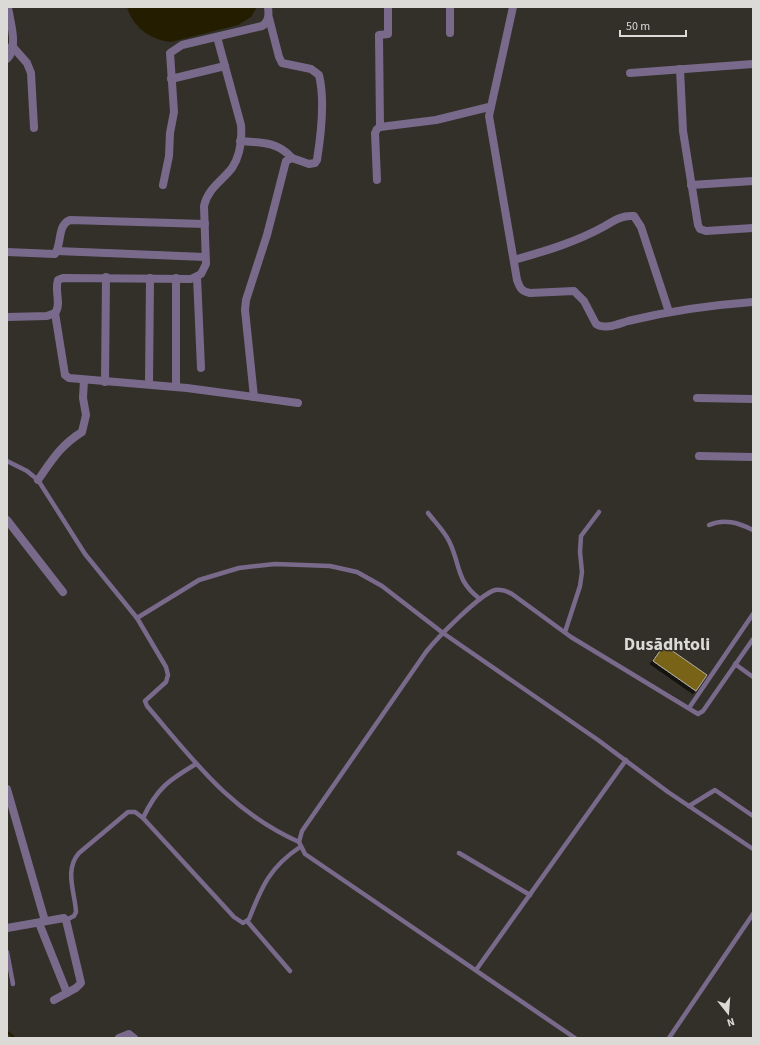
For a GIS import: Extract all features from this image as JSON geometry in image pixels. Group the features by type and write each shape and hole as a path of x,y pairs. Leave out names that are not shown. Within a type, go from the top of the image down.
{"street":[{"path":"7,59 10,56 12,46 8,7"},
{"path":"240,142 272,144 285,150 292,158 309,164 317,160 321,131 321,83 319,75 316,71 282,63 269,18 268,7"},
{"path":"380,127 380,35 388,34 388,7"},
{"path":"450,7 450,32"},
{"path":"513,7 489,108 490,122 517,280 520,288 524,292 546,293 574,291 581,298 596,324 600,327 669,312 753,302"},
{"path":"163,185 169,156 170,133 174,112 170,53 182,45 262,26 266,24 269,18"},
{"path":"217,37 241,125 240,142 236,160 231,168 209,192 206,199 206,256 204,269 197,277 191,279 70,277 58,280 56,285 58,305 55,313 65,375 69,378 84,380 149,384 298,403"},
{"path":"12,46 27,63 31,73 34,128"},
{"path":"630,73 716,68 753,64"},
{"path":"171,79 225,66"},
{"path":"680,69 683,131 691,185 700,229 712,231 753,228"},
{"path":"377,180 376,129 380,127 436,120 489,108"},
{"path":"254,397 245,310 246,300 267,235 284,167 286,161 292,158"},
{"path":"691,185 753,181"},
{"path":"514,260 564,246 584,237 621,216 634,216 641,227 669,312"},
{"path":"57,251 63,225 65,222 70,220 205,224"},
{"path":"7,252 51,255 57,251 206,256"},
{"path":"105,382 106,277"},
{"path":"197,277 201,368"},
{"path":"149,384 150,278"},
{"path":"176,278 176,387"},
{"path":"7,317 47,316 55,313"},
{"path":"38,480 68,440 82,432 86,415 83,398 84,380"},
{"path":"697,398 753,399"},
{"path":"699,456 753,457"},
{"path":"7,520 63,592"},
{"path":"7,789 42,922 67,993"},
{"path":"7,928 64,918 66,920 81,979 79,986 54,1000"},
{"path":"119,1038 129,1034 134,1038"}],"lane":[{"path":"7,461 27,471 38,480 85,554 136,618 159,653 168,675 166,682 146,700 146,704 196,764 229,797 258,820 278,833 300,844"},
{"path":"565,632 580,586 582,572 580,552 581,536 599,512"},
{"path":"428,514 449,540 463,582 472,593 480,599"},
{"path":"709,525 717,521 726,521 753,530"},
{"path":"136,618 199,580 224,571 275,564 330,566 352,570 368,578 443,633 626,760 689,806 753,849"},
{"path":"575,1038 305,854 300,844 302,830 414,666 443,633 480,599 495,590 507,591 565,632 695,713 701,713 753,638"},
{"path":"689,708 753,614"},
{"path":"735,664 753,677"},
{"path":"476,970 626,760"},
{"path":"143,818 151,801 161,788 196,764"},
{"path":"689,806 715,790 753,816"},
{"path":"66,920 76,914 70,869 75,858 128,812 135,812 143,818 234,917 240,922 247,921"},
{"path":"247,921 267,878 281,861 300,844"},
{"path":"459,853 530,895"},
{"path":"670,1038 753,914"},
{"path":"247,921 290,971"},
{"path":"7,952 13,984"}],"shaded area":[{"path":"127,7 257,7 251,17 238,25 171,42 163,41 143,31 133,21"}],"building":[{"path":"664,645 707,675 696,691 653,661"}],"waterway":[{"path":"7,1032 13,1036 13,1038"}],"district":[{"name":"Dusādhtoli","path":"667,644"}]}
